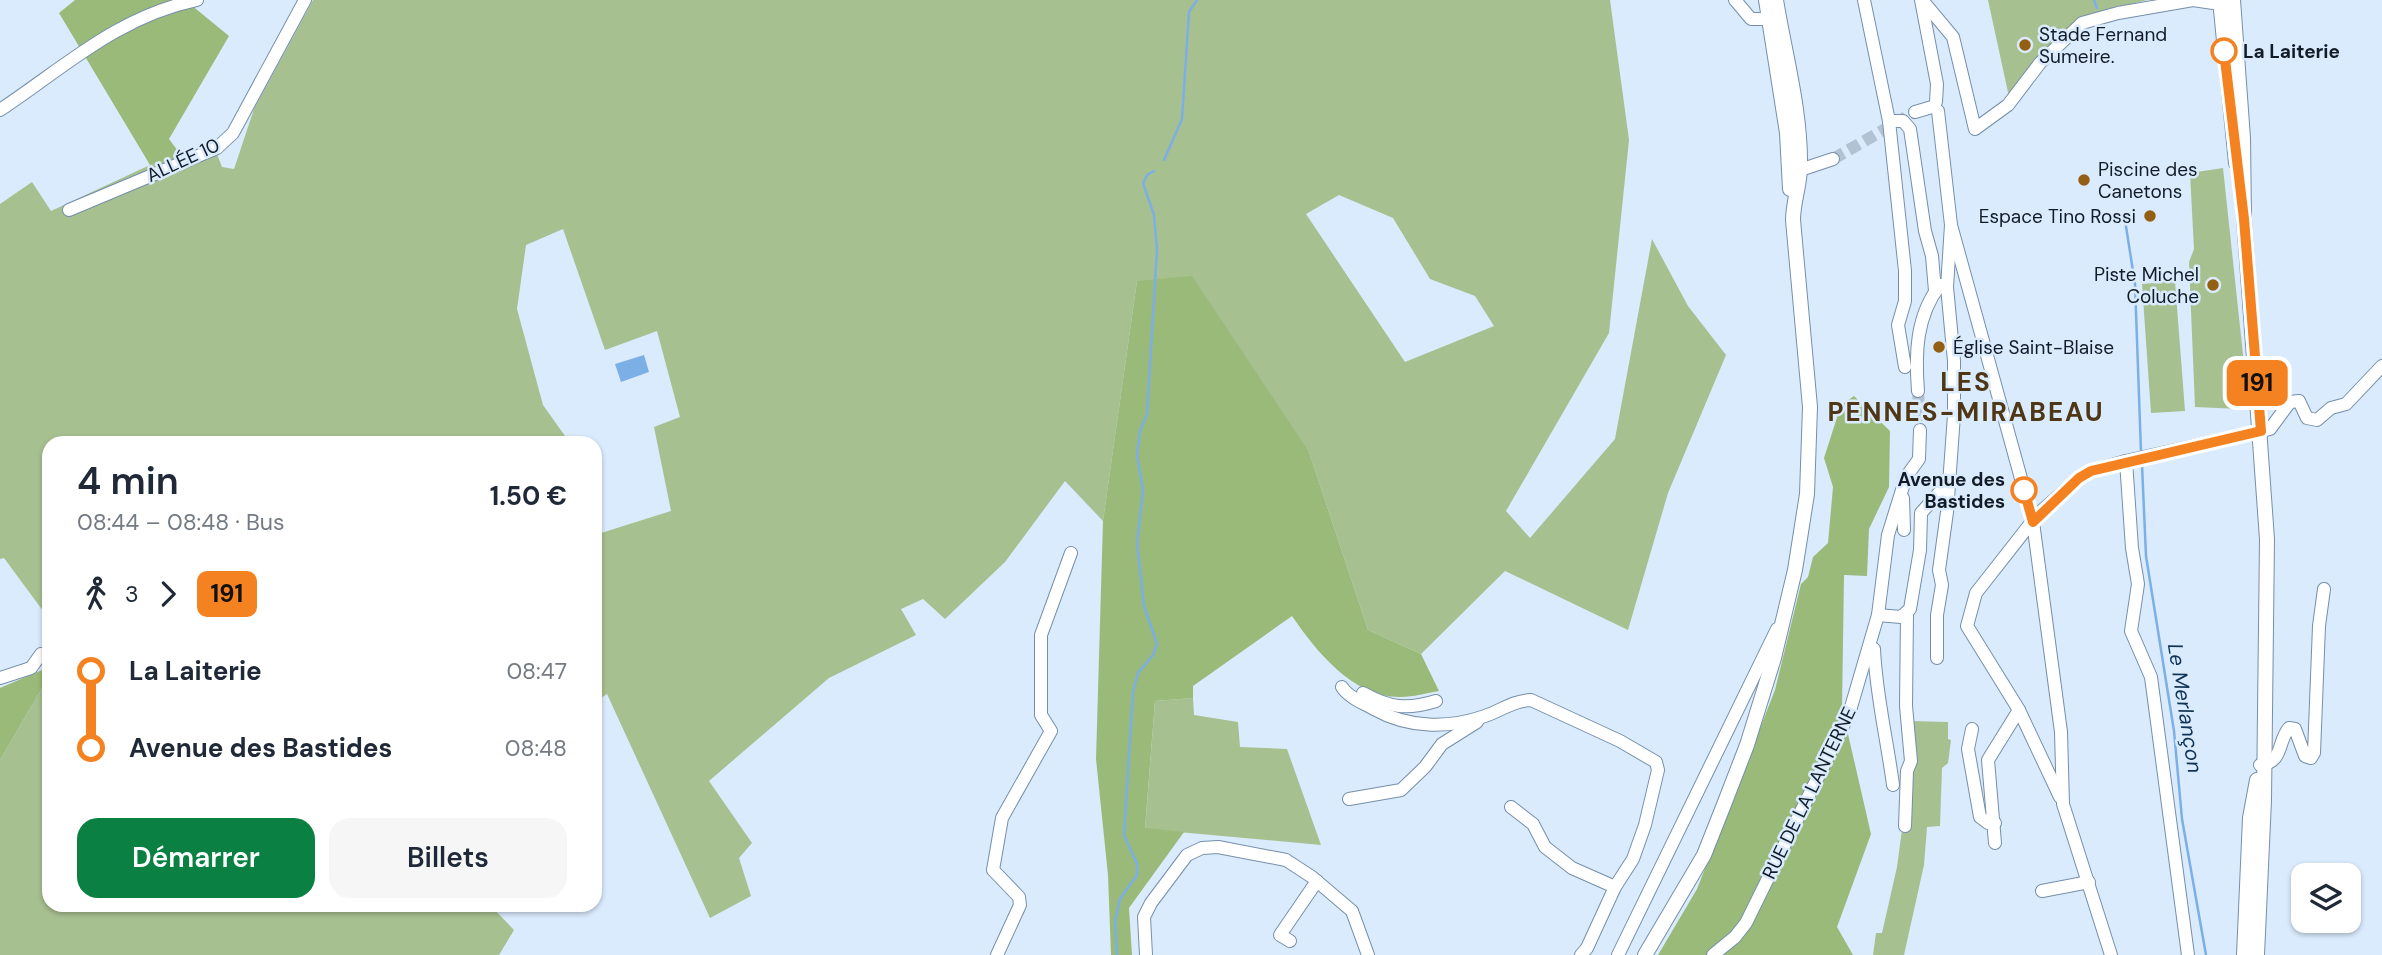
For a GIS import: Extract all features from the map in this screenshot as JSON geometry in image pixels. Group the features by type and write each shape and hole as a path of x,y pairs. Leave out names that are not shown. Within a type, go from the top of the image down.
{"main road":[{"path":"2225,1 2243,138 2244,219 2267,539 2267,662 2257,955"},
{"path":"1645,955 1704,855 1747,745 1787,606 1807,494 1810,407 1793,220 1794,97 1781,32 1770,7"},
{"path":"1770,7 1795,172"},
{"path":"2244,955 2250,818 2262,761"}],"street":[{"path":"0,110 111,32 142,15 197,0"},
{"name":"ALLÉE 10","path":"69,210 217,148 225,142 305,0"},
{"path":"1864,0 1889,121 1905,271 1905,301 1898,325 1905,367"},
{"path":"1921,0 1937,84 1936,107 1951,225 2033,522 2061,732 2063,804"},
{"path":"1921,0 1953,37 1971,124 1975,129 2008,105 2040,63 2082,23 2118,13 2193,0 2225,1"},
{"path":"1738,6 1770,7"},
{"path":"1915,112 1936,107"},
{"path":"1889,121 1903,121 1910,129 1924,230 1932,256 1935,291"},
{"path":"1795,172 1833,159"},
{"path":"1918,391 1916,360 1920,327 1935,291 1940,286 1951,225"},
{"path":"1937,658 1937,615 1942,585 1939,570 1947,512 1954,415 1954,361 1948,287 1951,225"},
{"path":"2111,955 2063,804 2019,710 1967,626 1976,593 2033,522 2079,478 2091,471 2261,431 2276,425 2290,402 2301,403 2305,415 2314,420 2331,408 2346,404 2382,366"},
{"name":"RUE DE LA LANTERNE","path":"1713,955 1735,937 1746,923 1844,726 1878,615 1885,548 1908,474 1918,464 1920,430"},
{"path":"2126,461 2137,584 2131,631 2151,677 2188,955"},
{"path":"1905,826 1907,771 1911,761 1906,706 1907,614 1913,601 1921,513 1947,484"},
{"path":"1902,494 1904,530"},
{"path":"998,955 1020,905 1019,897 993,870 1000,845 998,832 1002,818 1051,731 1041,715 1041,635 1071,553"},
{"path":"2262,761 2277,758 2290,728 2295,729 2305,756 2311,758 2314,753 2319,626 2324,589"},
{"path":"1618,955 1732,726 1787,606"},
{"path":"1878,615 1901,617 1907,614"},
{"path":"1870,647 1874,649 1877,695 1882,710 1893,785"},
{"path":"0,678 31,668 41,654"},
{"path":"1436,701 1412,709 1378,701 1344,684 1342,687 1377,710 1411,724 1435,726 1486,716"},
{"path":"1349,799 1401,790 1442,744 1515,701 1531,700 1620,741 1656,762 1658,769 1646,825 1633,859 1615,887 1598,928 1581,955"},
{"path":"1995,843 1988,760 2019,710"},
{"path":"1732,726 1756,714"},
{"path":"1972,729 1968,749 1980,817 1988,824 1995,823"},
{"path":"1511,807 1533,824 1545,847 1572,868 1615,887"},
{"path":"1146,955 1144,917 1151,903 1187,855 1202,848 1219,847 1286,860 1317,881 1352,911 1368,955"},
{"path":"1290,941 1280,935 1317,881"},
{"path":"2042,891 2089,882"}],"green space":[{"path":"75,0 185,0 229,36 169,139 181,155 150,165 59,13"},
{"path":"313,0 1610,0 1629,140 1609,333 1506,511 1530,538 1615,439 1652,239 1688,306 1726,355 1668,493 1628,630 1505,571 1421,654 1368,630 1309,452 1137,281 1103,521 1065,481 1005,562 945,619 923,599 901,609 916,635 829,678 709,781 752,843 739,858 751,896 710,918 607,694 602,697 602,533 671,511 654,427 680,417 657,331 605,350 563,229 526,245 517,309 543,405 565,436 42,436 42,610 4,558 0,559 0,204 32,182 51,211 150,165 213,144 222,167 234,169 254,109","holes":["1339,195 1393,218 1430,279 1475,296 1494,326 1405,362 1306,214"]},
{"name":"Stade Fernand Sumeire.","path":"1988,0 2147,0 2088,15 2069,29 2009,97"},
{"name":"Piste Michel Coluche","path":"2223,168 2247,392 2240,409 2195,407 2189,262 2194,249 2190,173"},
{"path":"1192,276 1309,452 1368,630 1421,654 1439,691 1401,697 1367,690 1324,657 1292,616 1193,686 1193,698 1155,701 1145,828 1184,832 1129,908 1132,955 1111,955 1108,875 1096,759 1103,521 1137,281"},
{"path":"2175,281 2185,411 2151,413 2142,284"},
{"path":"1854,396 1890,431 1889,487 1869,529 1867,576 1844,575 1842,708 1871,834 1837,927 1853,955 1658,955 1697,889 1775,690 1801,584 1808,577 1813,557 1828,543 1833,487 1824,458 1841,405"},
{"path":"42,670 42,688 0,760 0,688"},
{"path":"42,688 42,912 497,912 514,930 499,955 0,955 0,760"},
{"path":"1193,698 1194,715 1238,722 1240,747 1287,749 1321,845 1145,829 1155,701"},
{"path":"1911,721 1948,722 1948,739 1951,740 1948,763 1942,768 1940,826 1927,827 1924,865 1904,955 1873,955 1876,933 1882,933 1897,867 1910,770 1915,769"}],"water":[{"path":"644,355 649,372 621,382 615,364"}],"waterway":[{"path":"1164,160 1182,119 1189,12 1197,0"},
{"name":"Le Merlançon","path":"2094,0 2097,8"},
{"path":"1117,955 1115,922 1120,899 1137,875 1137,864 1124,835 1133,691 1138,673 1153,655 1157,644 1144,606 1137,543 1143,491 1137,455 1140,431 1147,414 1157,250 1154,215 1143,183 1147,175 1154,171"},
{"name":"Le Merlançon","path":"2125,220 2135,284 2141,452"},
{"name":"Le Merlançon","path":"2142,465 2146,556 2174,731 2182,819 2206,955"}],"tunnel":[{"path":"1833,159 1915,112"},
{"path":"1918,391 1920,430"}],"bus line":[{"name":"191","path":"2024,490 2033,522 2038,514 2079,478 2091,471 2261,431 2244,219 2224,51"}],"place":[{"name":"Stade Fernand Sumeire.","path":"2025,45"},
{"name":"La Laiterie","path":"2224,51"},
{"name":"Piscine des Canetons","path":"2084,180"},
{"name":"Espace Tino Rossi","path":"2150,216"},
{"name":"Piste Michel Coluche","path":"2213,285"},
{"name":"Église Saint-Blaise","path":"1939,347"},
{"name":"Avenue des Bastides","path":"2024,490"}],"district":[{"name":"LES PENNES-MIRABEAU","path":"1966,397"}]}
